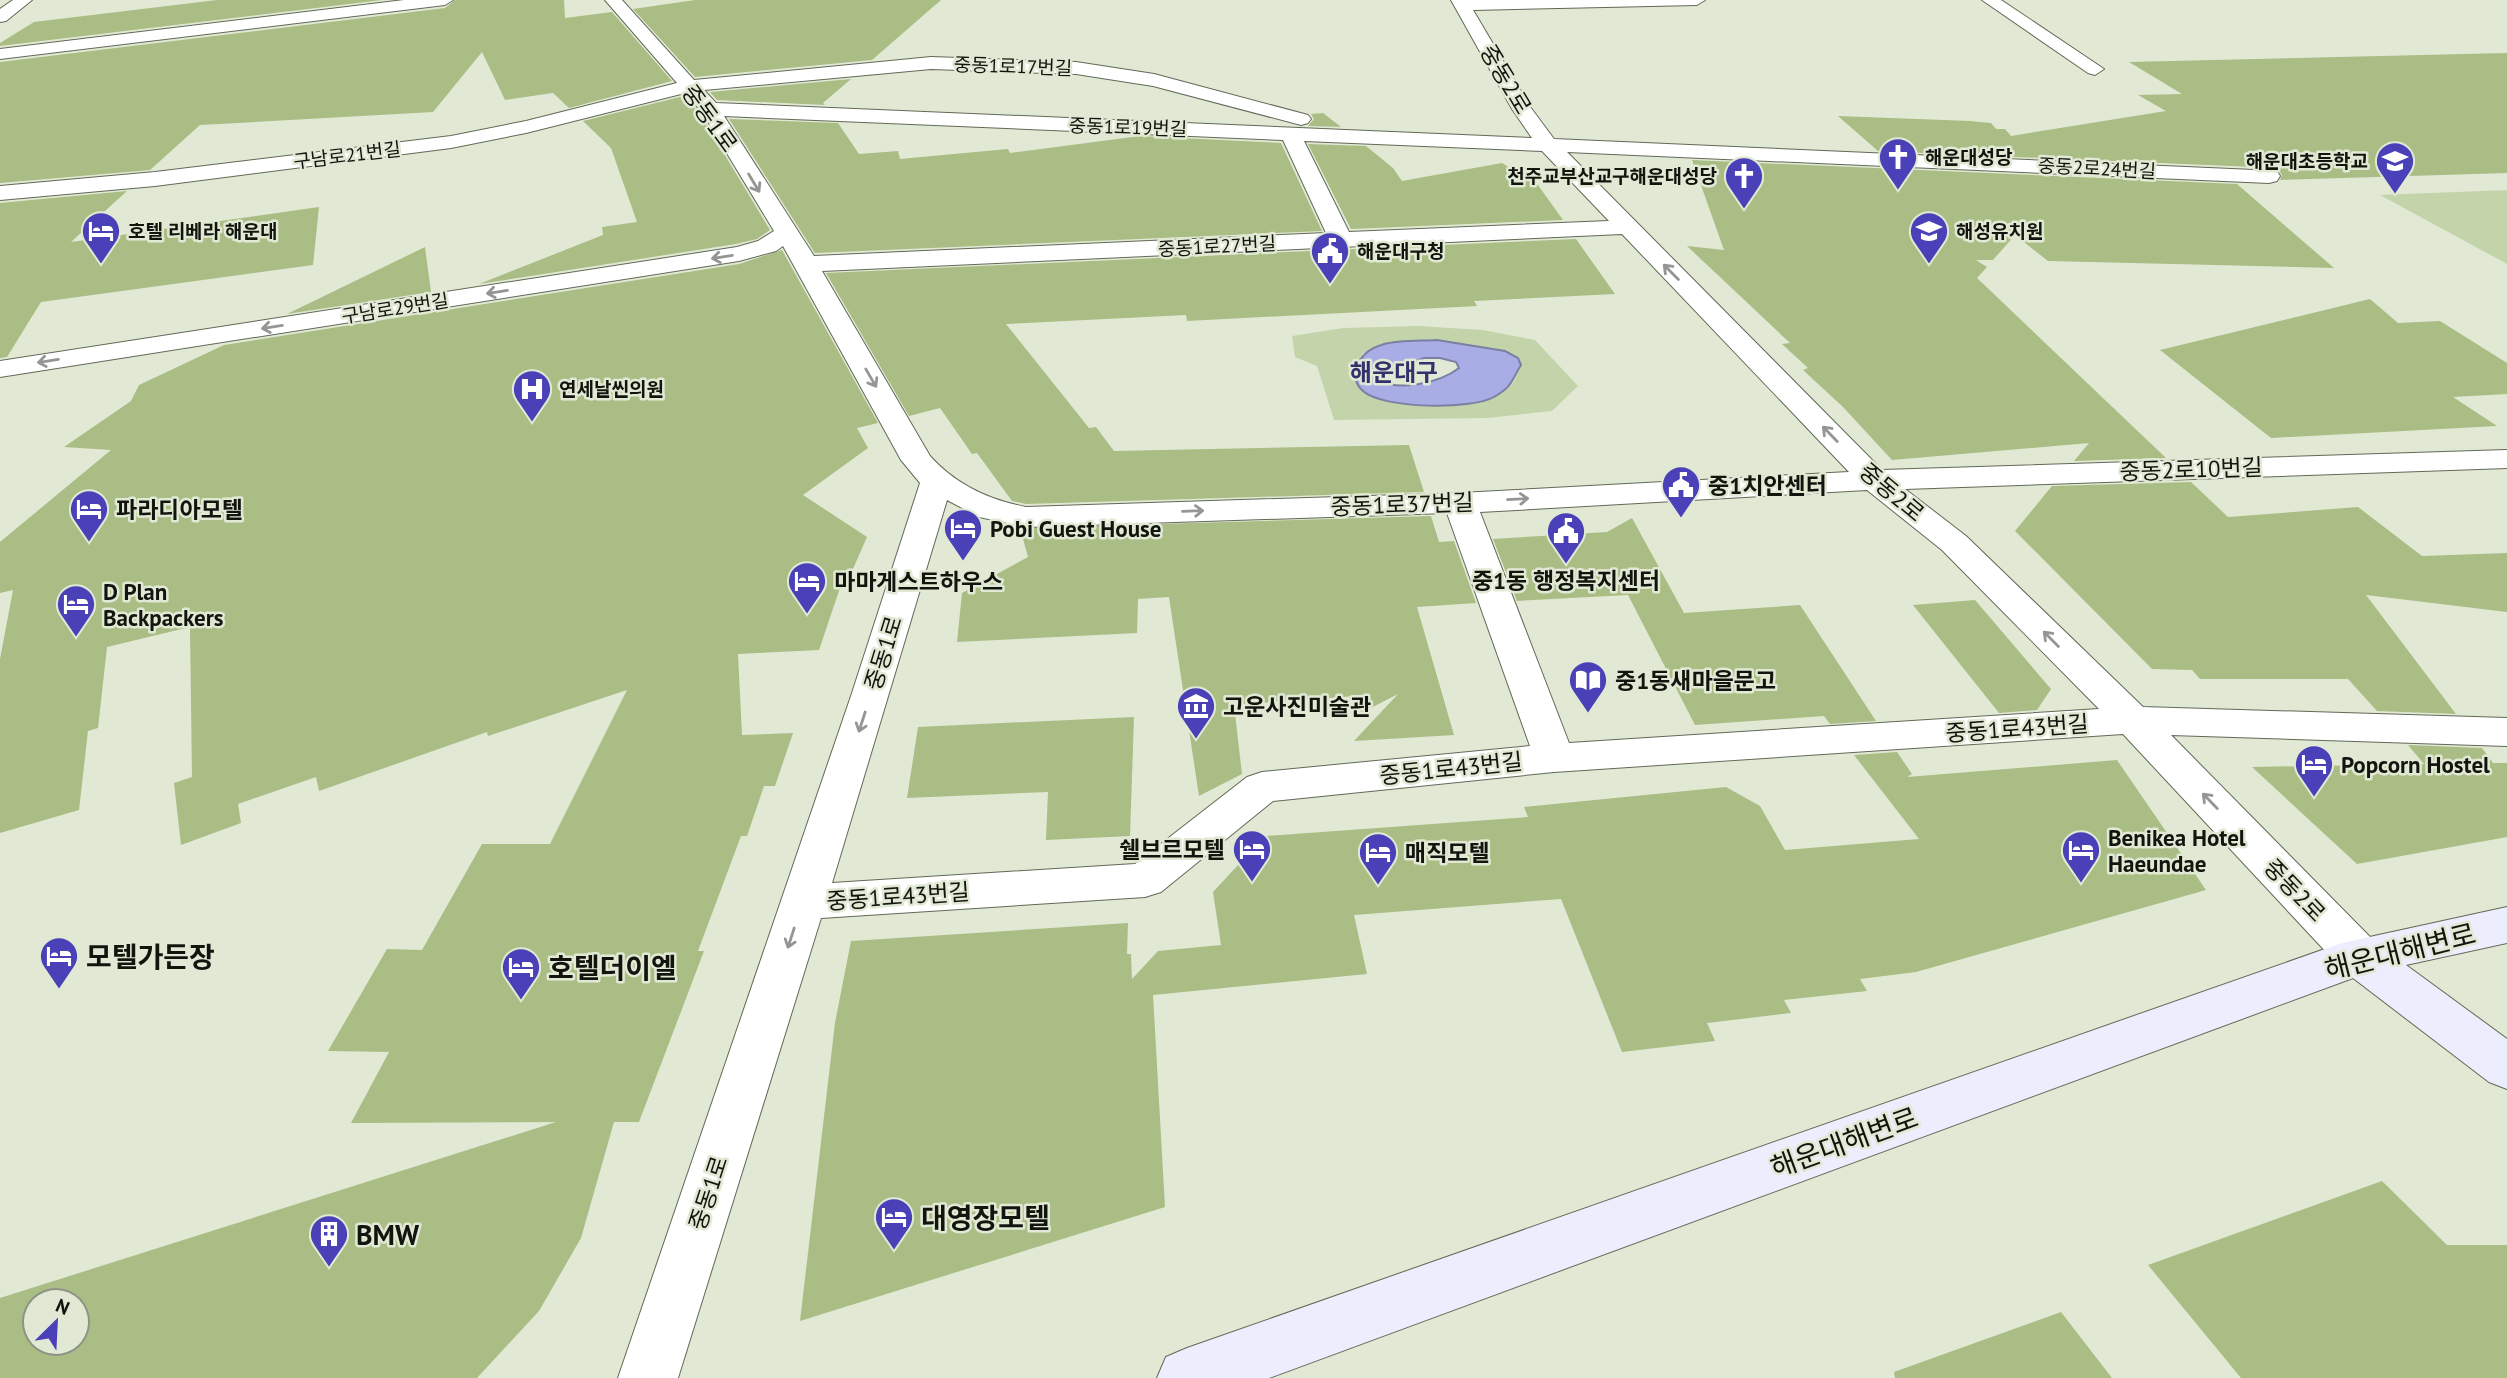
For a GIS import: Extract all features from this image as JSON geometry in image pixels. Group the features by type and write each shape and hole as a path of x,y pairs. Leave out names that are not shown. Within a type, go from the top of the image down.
{"main road":[{"name":"해운대해변로","path":"1187,1378 2360,956 2507,925"},
{"path":"2360,956 2507,1067"}],"street":[{"path":"0,17 24,0"},
{"path":"0,54 444,0"},
{"name":"중동1로","path":"613,0 699,98 796,249 917,460 936,482 648,1378"},
{"path":"1460,3 1697,0"},
{"path":"1990,0 2095,69"},
{"name":"중동2로","path":"1460,3 1522,108 1547,144 1874,480 1954,542 2133,720 2360,956"},
{"name":"중동1로17번길","path":"699,98 931,63 1076,68 1154,80 1321,124 1321,135"},
{"name":"중동1로19번길","path":"699,98 1290,134 1547,144"},
{"name":"구남로21번길","path":"0,193 155,179 451,142 699,98"},
{"path":"1290,134 1341,240"},
{"name":"중동2로24번길","path":"1547,144 2269,176"},
{"name":"중동1로27번길","path":"796,249 1341,240 1627,227"},
{"name":"구남로29번길","path":"0,369 739,254 767,246 796,249"},
{"name":"중동2로10번길","path":"1874,480 2507,458"},
{"name":"중동1로37번길","path":"936,482 991,510 1026,517 1460,503 1874,480"},
{"path":"1460,503 1554,758"},
{"path":"2133,720 2507,732"},
{"name":"중동1로43번길","path":"803,902 1145,880 1262,786 1554,758 2133,720"}],"green space":[{"path":"2507,190 2507,264 2380,195"},
{"path":"1418,326 1483,330 1535,340 1578,386 1552,411 1488,418 1334,420 1317,366 1295,357 1292,336 1343,328","holes":["1437,340 1505,351 1518,358 1521,365 1513,383 1499,394 1485,400 1436,406 1388,401 1362,354 1379,345"]}],"water":[{"path":"1437,340 1505,351 1518,358 1521,365 1505,390 1494,397 1467,404 1407,404 1373,397 1358,386 1355,377 1357,367 1362,357 1370,350 1380,345 1403,341","holes":["1424,358 1456,362 1459,368 1441,378 1419,384 1397,385 1379,379 1383,374"]}],"building":[{"path":"217,0 382,0 0,46 0,43 34,22"},
{"path":"455,0 564,0 565,18 612,12 672,81 569,108 553,93 505,100 482,52 433,112 200,125 150,170 0,183 0,62 445,8"},
{"path":"695,0 941,0 872,60 695,77 633,9"},
{"path":"2507,53 2507,173 2280,180 2282,175 2277,168 1878,151 1838,116 1991,123 1996,129 2005,129 2011,136 2166,111 2138,95 2182,94 2129,62"},
{"path":"851,79 823,103 825,105 717,100 710,92"},
{"path":"684,96 700,114 770,230 757,239 736,244 479,284 603,235 602,227 637,222 611,148 583,121"},
{"path":"1323,113 1341,127 1308,126 1314,119 1311,114"},
{"path":"729,119 838,123 859,154 898,151 900,159 1008,149 1010,153 1140,136 1281,143 1322,231 815,253"},
{"path":"1308,144 1366,146 1393,168 1402,181 1502,163 1538,185 1563,220 1351,229"},
{"path":"1692,160 2237,184 2334,268 2048,261 2015,235 1993,260 1976,260 1987,267 1977,278 2166,458 2074,461 2089,443 1892,460 1843,407 1803,370 1808,368 1782,344 1790,343 1687,246 1724,250"},
{"path":"127,191 71,242 319,207 313,265 41,302 7,357 0,358 0,203"},
{"path":"1576,239 1615,294 1474,301 1477,306 1187,321 1186,315 1006,324 1089,428 1096,427 1114,451 1409,445 1424,492 1026,504 1012,501 977,453 972,454 940,408 909,416 826,273"},
{"path":"425,247 431,292 287,314"},
{"path":"782,250 878,423 857,428 868,448 803,495 867,537 845,587 840,588 819,650 738,654 742,735 793,733 775,786 764,786 747,836 741,836 698,951 704,951 639,1122 614,1122 581,1238 539,1311 477,1378 0,1378 0,1298 21,1291 21,1357 91,1357 91,1287 35,1287 556,1122 351,1123 389,1052 328,1051 387,949 422,950 482,844 550,844 627,690 488,736 487,732 319,791 316,777 238,804 241,823 181,845 174,783 192,777 190,627 107,647 98,728 88,731 79,810 0,833 0,659 13,590 0,593 0,542 111,450 64,447 131,401 139,385 224,345 739,264"},
{"path":"2370,299 2398,323 2440,321 2507,363 2507,394 2453,397 2497,426 2271,438 2160,350"},
{"path":"2191,482 2228,517 2358,507 2422,556 2507,553 2507,612 2366,595 2456,714 2377,711 2348,679 2200,679 2192,670 2152,669 2015,531 2052,486"},
{"path":"1431,516 1439,542 1454,541 1476,603 1417,607 1454,735 1354,741 1398,694 1361,713 1357,696 1234,705 1242,774 1199,796 1169,597 1138,599 1137,633 957,642 962,593 1028,557 1020,528"},
{"path":"1632,518 1684,613 1800,605 1876,721 1830,724 1824,716 1695,725 1628,595 1517,601 1493,539 1607,532"},
{"path":"1975,600 2051,689 2037,710 1999,713 1913,605"},
{"path":"1134,717 1130,836 1046,840 1048,792 907,798 918,727"},
{"path":"2408,745 2482,748 2493,763 2507,763 2507,837 2357,864 2252,767 2424,764"},
{"path":"1897,752 1912,774 1907,777 2117,760 2206,890 1916,972 1860,979 1867,991 1784,1000 1791,1013 1707,1023 1715,1041 1622,1052 1561,899 1354,915 1367,974 1153,995 1165,1207 800,1321 835,1023 851,941 1128,923 1127,954 1131,954 1132,979 1158,951 1221,945 1213,892 1265,836 1528,817 1524,807 1726,787 1760,806 1785,850 1919,839 1854,755"},
{"path":"2382,1181 2447,1245 2507,1245 2507,1378 2241,1378 2148,1265"},
{"path":"2061,1312 2112,1378 1895,1378 1894,1372"}],"place":[{"name":"해운대성당","path":"1898,191"},
{"name":"해운대초등학교","path":"2395,195"},
{"name":"천주교부산교구해운대성당","path":"1744,210"},
{"name":"호텔 리베라 해운대","path":"101,265"},
{"name":"해성유치원","path":"1929,265"},
{"name":"해운대구청","path":"1330,285"},
{"name":"연세날씬의원","path":"532,423"},
{"name":"중1치안센터","path":"1681,519"},
{"name":"파라디아모텔","path":"89,543"},
{"name":"Pobi Guest House","path":"963,562"},
{"name":"중1동 행정복지센터","path":"1566,565"},
{"name":"마마게스트하우스","path":"807,615"},
{"name":"D Plan Backpackers","path":"76,638"},
{"name":"중1동새마을문고","path":"1588,714"},
{"name":"고운사진미술관","path":"1196,740"},
{"name":"Popcorn Hostel","path":"2314,798"},
{"name":"쉘브르모텔","path":"1252,883"},
{"name":"Benikea Hotel Haeundae","path":"2081,884"},
{"name":"매직모텔","path":"1378,886"},
{"name":"모텔가든장","path":"59,990"},
{"name":"호텔더이엘","path":"521,1001"},
{"name":"대영장모텔","path":"894,1251"},
{"name":"BMW","path":"329,1268"}],"district":[{"name":"해운대구","path":"1394,372"}]}
